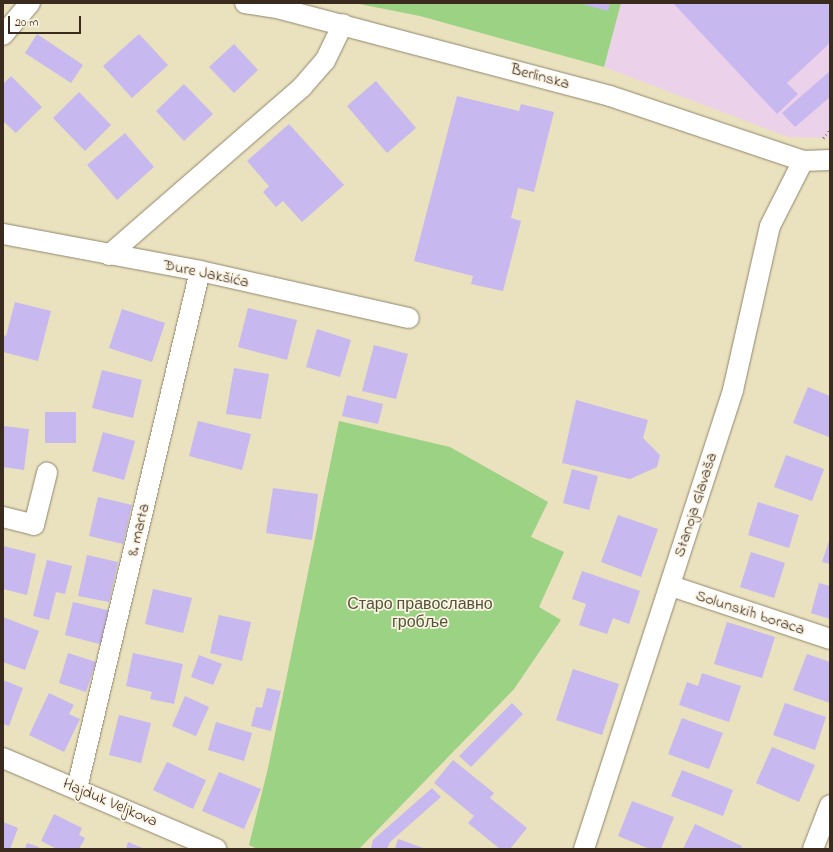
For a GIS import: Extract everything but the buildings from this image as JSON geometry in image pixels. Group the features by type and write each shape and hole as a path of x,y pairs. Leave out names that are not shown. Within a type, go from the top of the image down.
{"street":[{"path":"3,34 30,3"},
{"name":"Berlinska","path":"245,3 281,9 343,24 610,96 803,161 830,160"},
{"path":"109,255 302,87 325,61 343,24"},
{"name":"Stanoja Glavaša","path":"584,849 671,586 733,390 770,226 803,161"},
{"name":"Đure Jakšića","path":"3,234 200,272 409,318"},
{"name":"8. marta","path":"77,788 200,272"},
{"path":"3,517 34,525 48,473"},
{"name":"Solunskih boraca","path":"671,586 830,639"},
{"name":"Hajduk Veljkova","path":"3,758 77,788 216,849"},
{"path":"813,849 830,805"}],"shaded area":[{"path":"621,3 830,3 830,138 788,137 604,67"}],"green space":[{"path":"354,3 621,3 604,67 420,16"},
{"name":"Старо православно гробље","path":"339,421 450,447 548,502 531,537 564,552 539,607 561,620 514,689 359,849 257,849 249,845 268,768"}]}
